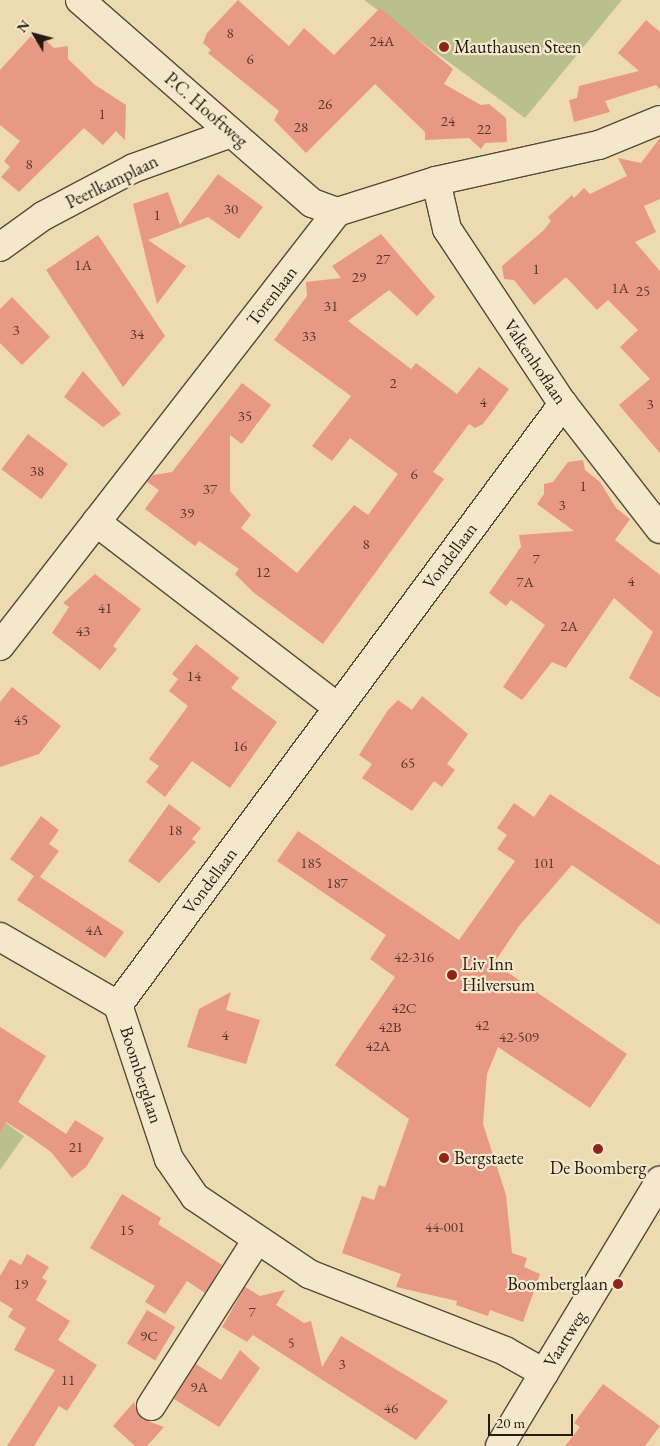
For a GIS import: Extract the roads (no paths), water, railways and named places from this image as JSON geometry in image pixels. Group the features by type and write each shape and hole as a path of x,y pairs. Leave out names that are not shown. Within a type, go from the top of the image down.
{"street":[{"name":"P.C. Hooftweg","path":"80,0 312,203 337,212"},
{"path":"337,212 436,181 599,146 660,120"},
{"name":"Peerlkamplaan","path":"0,247 43,216 134,168 232,133"},
{"name":"Valkenhoflaan","path":"436,181 447,229 563,404 660,529"},
{"name":"Torenlaan","path":"0,646 337,212"},
{"name":"Vondellaan","path":"118,1005 563,404"},
{"path":"96,522 338,708"},
{"name":"Boomberglaan","path":"0,936 118,1005 170,1159 195,1197 256,1241 309,1274 505,1351 544,1373"},
{"name":"Vaartweg","path":"500,1446 660,1181"},
{"path":"151,1406 256,1241"}],"place":[{"name":"Mauthausen Steen","path":"444,47"},
{"name":"Liv Inn Hilversum","path":"452,975"},
{"name":"De Boomberg","path":"598,1149"},
{"name":"Bergstaete","path":"444,1158"},
{"name":"Boomberglaan","path":"618,1284"}]}
